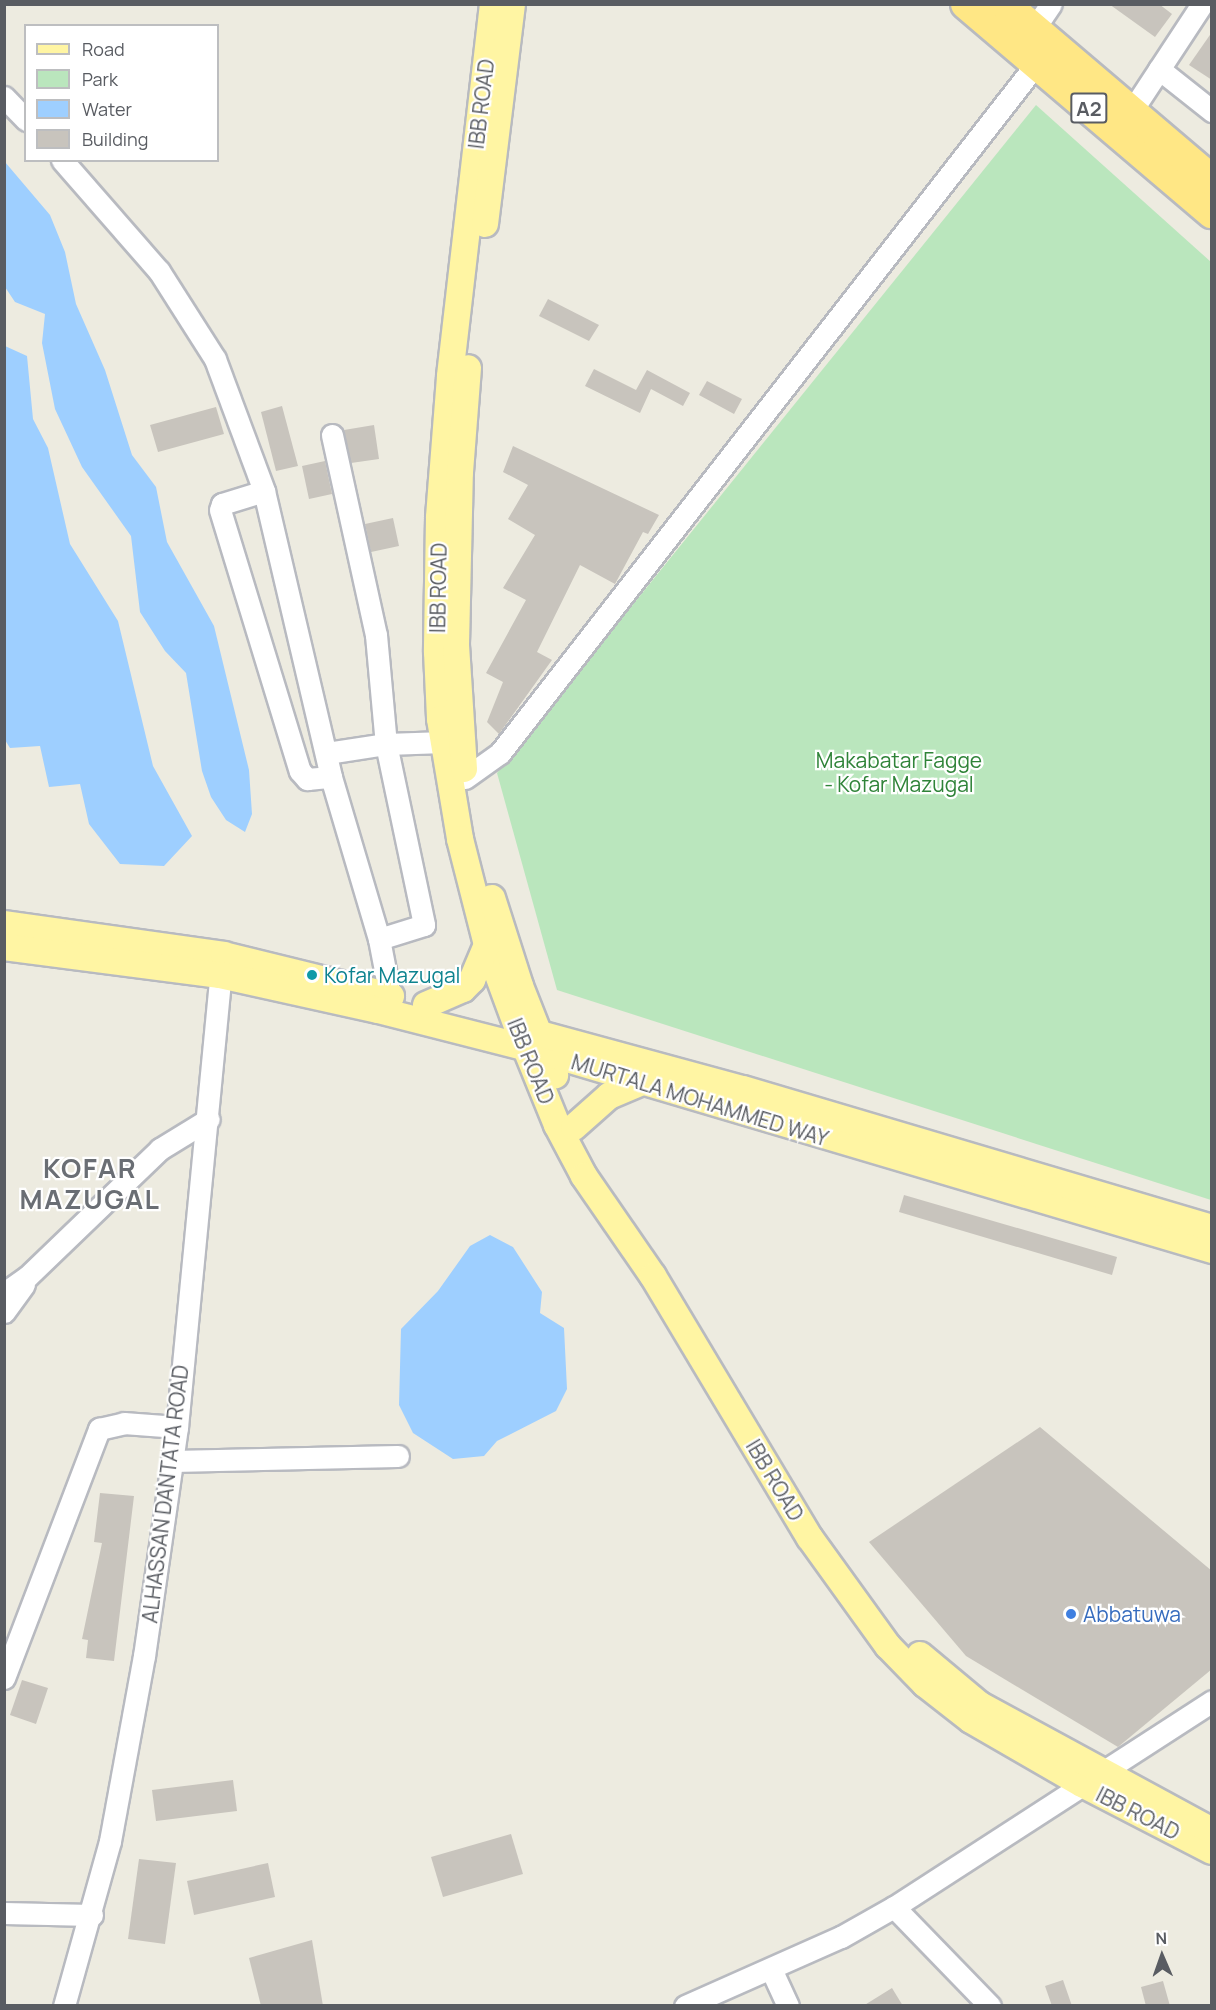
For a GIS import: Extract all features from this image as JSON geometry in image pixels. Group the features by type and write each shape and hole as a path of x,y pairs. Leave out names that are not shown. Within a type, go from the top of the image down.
{"highway":[{"name":"A2","path":"966,4 1212,213"},
{"name":"A2","path":"1005,4 1212,180"}],"main road":[{"name":"IBB ROAD","path":"493,4 450,377 439,518 437,652 444,742 460,839 487,945 574,1127 610,1188 676,1284 825,1531 883,1616 927,1663 980,1705 1091,1777 1212,1851"},
{"name":"IBB ROAD","path":"512,4 469,362 460,472 456,644 465,778 486,878 520,986 557,1125 584,1176 653,1276 810,1538 872,1626 905,1665 947,1702 1091,1777 1212,1831"},
{"name":"MURTALA MOHAMMED WAY","path":"4,924 390,996 426,1005 533,1041 640,1083 1162,1225 1212,1228"},
{"path":"426,1005 463,988 472,980 487,945"},
{"name":"MURTALA MOHAMMED WAY","path":"4,947 221,965 755,1092 1162,1225 1212,1250"},
{"path":"574,1127 609,1096 640,1083"}],"street":[{"path":"1034,29 1051,4"},
{"path":"1131,112 1202,4"},
{"path":"465,778 500,753 1036,64"},
{"path":"1159,69 1212,111"},
{"path":"4,97 24,118"},
{"path":"64,162 159,271 215,359 264,490 331,777 379,939 390,996"},
{"path":"332,435 376,635 386,744 424,925 379,939"},
{"path":"264,490 219,508 300,771 307,779 331,777"},
{"path":"327,753 386,744 444,742"},
{"name":"ALHASSAN DANTATA ROAD","path":"64,2006 92,1916 110,1841 144,1656 177,1427 221,965"},
{"path":"4,1293 27,1276 160,1149 208,1119"},
{"path":"4,1312 19,1297 27,1276"},
{"path":"5,1676 99,1429 124,1423 177,1427"},
{"path":"172,1461 398,1456"},
{"path":"685,2006 735,1995 771,1969 894,1907 1091,1777 1212,1701"},
{"path":"894,1907 990,2006"},
{"path":"4,1913 92,1916"},
{"path":"771,1969 788,2006"}],"green space":[{"name":"Makabatar Fagge - Kofar Mazugal","path":"1036,105 1211,262 1211,1200 557,990 497,773"}],"water":[{"path":"5,162 50,215 65,252 76,304 105,370 132,455 156,487 167,542 214,626 249,770 252,814 245,832 226,820 211,797 202,771 186,673 165,651 140,612 131,536 82,467 55,409 42,343 45,314 15,302 5,287"},
{"path":"5,346 27,356 33,419 48,448 70,544 118,621 153,766 192,836 164,866 120,864 89,824 80,784 49,787 40,746 10,748 5,740"},
{"path":"490,1235 513,1247 542,1292 540,1313 564,1328 567,1389 556,1411 497,1441 484,1456 453,1459 413,1433 399,1405 401,1329 438,1291 470,1246"}],"building":[{"path":"1109,4 1159,4 1172,14 1155,37"},
{"path":"1212,32 1212,80 1189,65"},
{"path":"548,299 599,325 589,341 539,316"},
{"path":"594,369 636,390 647,370 690,393 683,406 651,389 640,413 585,386"},
{"path":"707,381 742,399 734,414 699,395"},
{"path":"282,406 298,466 276,471 261,412"},
{"path":"216,407 224,434 158,452 150,425"},
{"path":"374,425 379,459 351,463 344,430"},
{"path":"513,446 659,515 648,534 643,532 615,584 580,565 537,652 552,660 499,734 487,722 503,682 486,673 526,600 503,588 535,535 508,519 528,485 503,472"},
{"path":"325,461 332,494 309,499 302,466"},
{"path":"393,518 399,546 371,552 365,524"},
{"path":"904,1195 1117,1257 1112,1275 899,1212"},
{"name":"Abbatuwa","path":"1040,1427 1212,1571 1212,1669 1118,1747 966,1656 869,1542"},
{"path":"100,1493 134,1496 114,1661 86,1658 88,1640 82,1639 102,1543 94,1542"},
{"path":"22,1680 48,1688 36,1724 10,1715"},
{"path":"233,1780 237,1811 156,1821 152,1790"},
{"path":"511,1834 523,1874 443,1897 431,1857"},
{"path":"139,1859 176,1863 165,1944 128,1939"},
{"path":"268,1863 275,1897 194,1915 187,1881"},
{"path":"312,1940 323,2006 261,2006 249,1958"},
{"path":"1063,1980 1072,2006 1052,2006 1045,1986"},
{"path":"1163,1981 1170,2006 1146,2006 1141,1987"},
{"path":"892,1988 903,2006 863,2006"}],"place":[{"name":"Kofar Mazugal","path":"312,975"},
{"name":"Abbatuwa","path":"1071,1614"}],"district":[{"name":"KOFAR MAZUGAL","path":"90,1182"}]}
